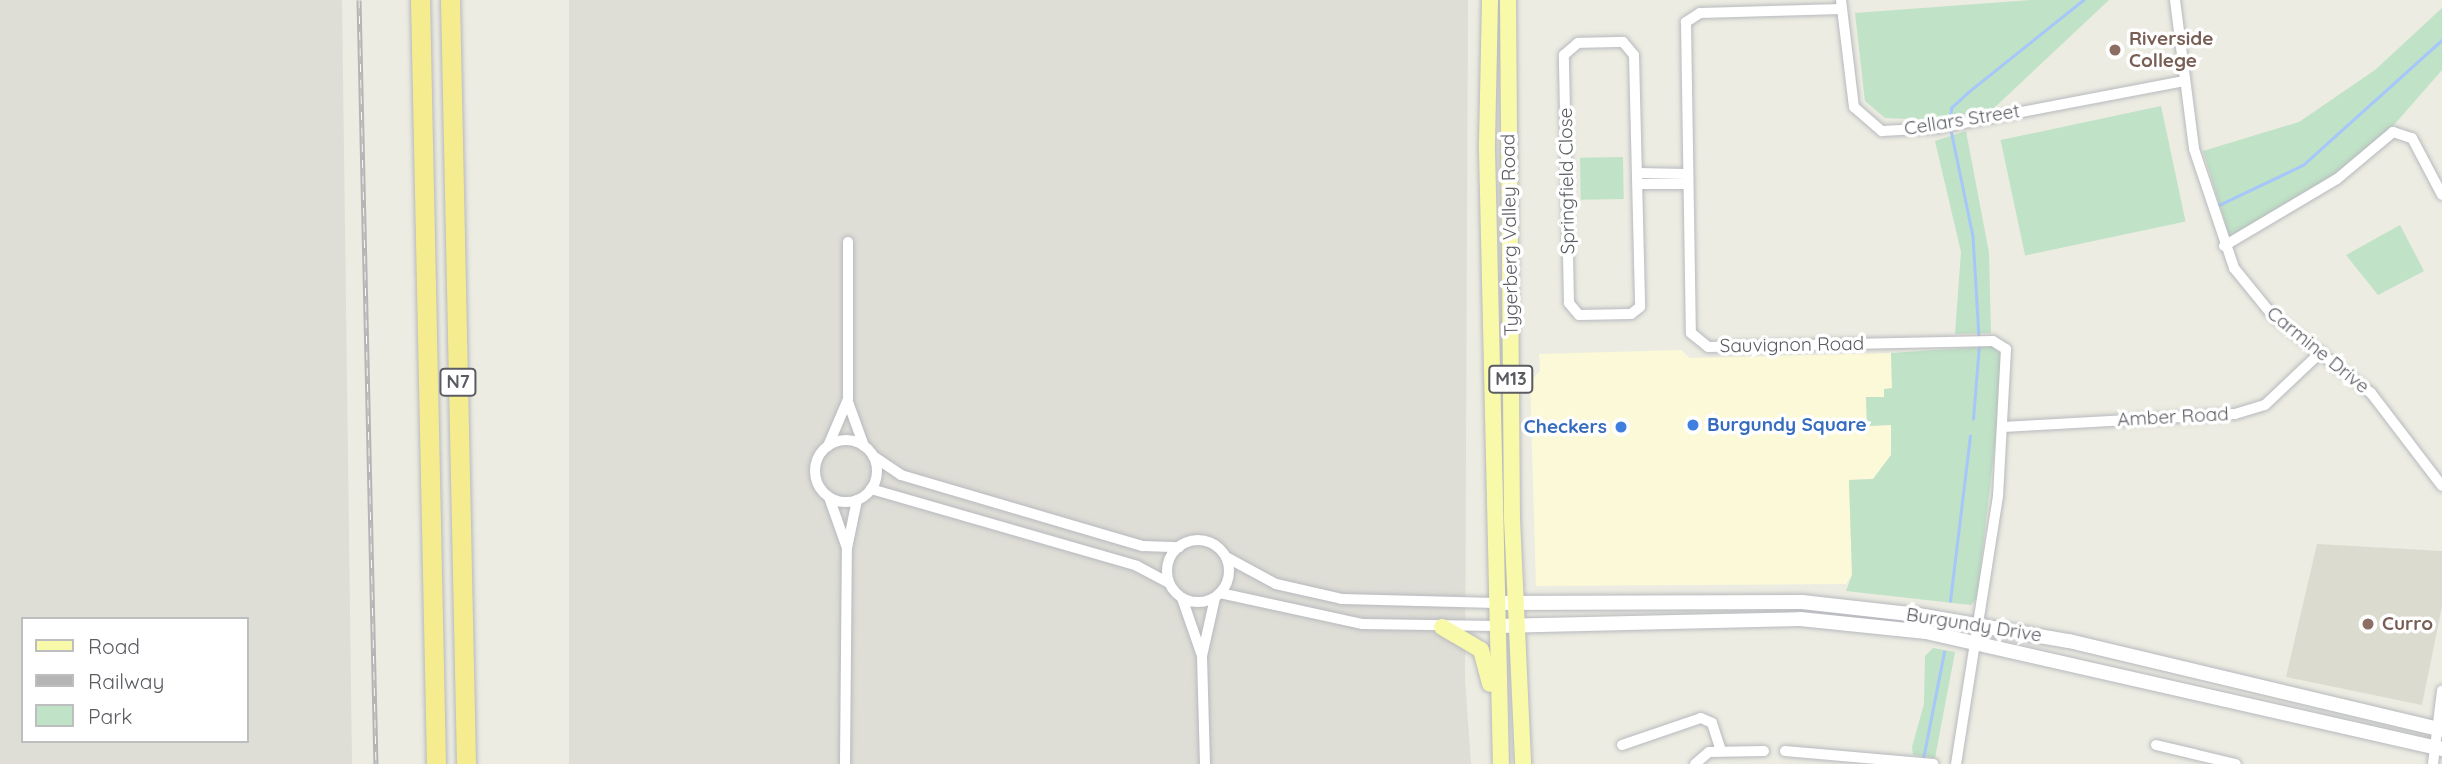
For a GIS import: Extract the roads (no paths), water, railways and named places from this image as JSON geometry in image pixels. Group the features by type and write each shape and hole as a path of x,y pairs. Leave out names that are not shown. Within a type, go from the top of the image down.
{"highway":[{"name":"N7","path":"420,0 436,764"},
{"name":"N7","path":"450,0 466,764"}],"main road":[{"name":"Tygerberg Valley Road","path":"1490,0 1487,149 1501,761"},
{"name":"Tygerberg Valley Road","path":"1508,0 1515,603 1523,764"},
{"name":"Burgundy Drive","path":"1496,603 1802,602 1980,624 2439,729"},
{"name":"Burgundy Drive","path":"1497,626 1800,619 1978,641 2439,748"},
{"path":"1442,626 1471,641 1484,657 1501,761"}],"street":[{"name":"Carmine Drive","path":"2175,0 2196,163 2224,246 2256,298 2371,393 2440,480"},
{"name":"Cellars Street","path":"1842,4 1857,113 1882,131 1938,128 2185,81"},
{"name":"Sauvignon Road","path":"1842,4 1755,6 1700,13 1685,25 1690,328 1700,344 1993,341 2009,357 1978,641 1956,764"},
{"name":"Springfield Close","path":"1623,42 1633,50 1638,178 1639,310 1574,313 1564,55 1574,44 1623,42"},
{"path":"2224,246 2337,179 2393,132 2412,138 2442,195"},
{"path":"1638,178 1687,179"},
{"path":"848,242 848,399 864,446 873,456 901,475 1153,549 1180,547 1200,540 1276,584 1342,599 1496,603"},
{"name":"Amber Road","path":"2003,427 2235,414 2265,405 2321,352"},
{"path":"847,548 815,467 828,446 848,399"},
{"path":"828,446 844,440 864,446"},
{"path":"845,764 847,548 858,500 871,489 877,473 873,456"},
{"path":"871,489 1137,566 1169,583 1182,598 1202,656"},
{"path":"829,497 858,500"},
{"path":"1169,583 1168,564 1180,547"},
{"path":"1205,764 1202,656 1217,595 1229,577 1226,557"},
{"path":"1182,598 1217,595 1321,619 1442,626 1497,626"},
{"path":"2215,695 2219,677"},
{"path":"2433,764 2439,748 2442,691"},
{"path":"1622,745 1701,718 1713,723 1721,751"},
{"path":"2156,746 2204,760 2236,764"},
{"path":"1695,764 1721,751 1764,751"},
{"path":"1785,751 1933,764"}],"waterway":[{"path":"1950,123 1951,108 1967,93 2083,0"},
{"path":"2219,205 2303,165 2442,40"},
{"path":"1951,130 1973,236 1979,337"},
{"path":"1973,419 1979,344"},
{"path":"1950,601 1970,436"},
{"path":"1923,759 1944,652"}],"railway":[{"path":"359,0 376,764"}],"place":[{"name":"Riverside College","path":"2115,50"},
{"name":"Burgundy Square","path":"1693,425"},
{"name":"Checkers","path":"1621,427"},
{"name":"Curro","path":"2368,624"}]}
